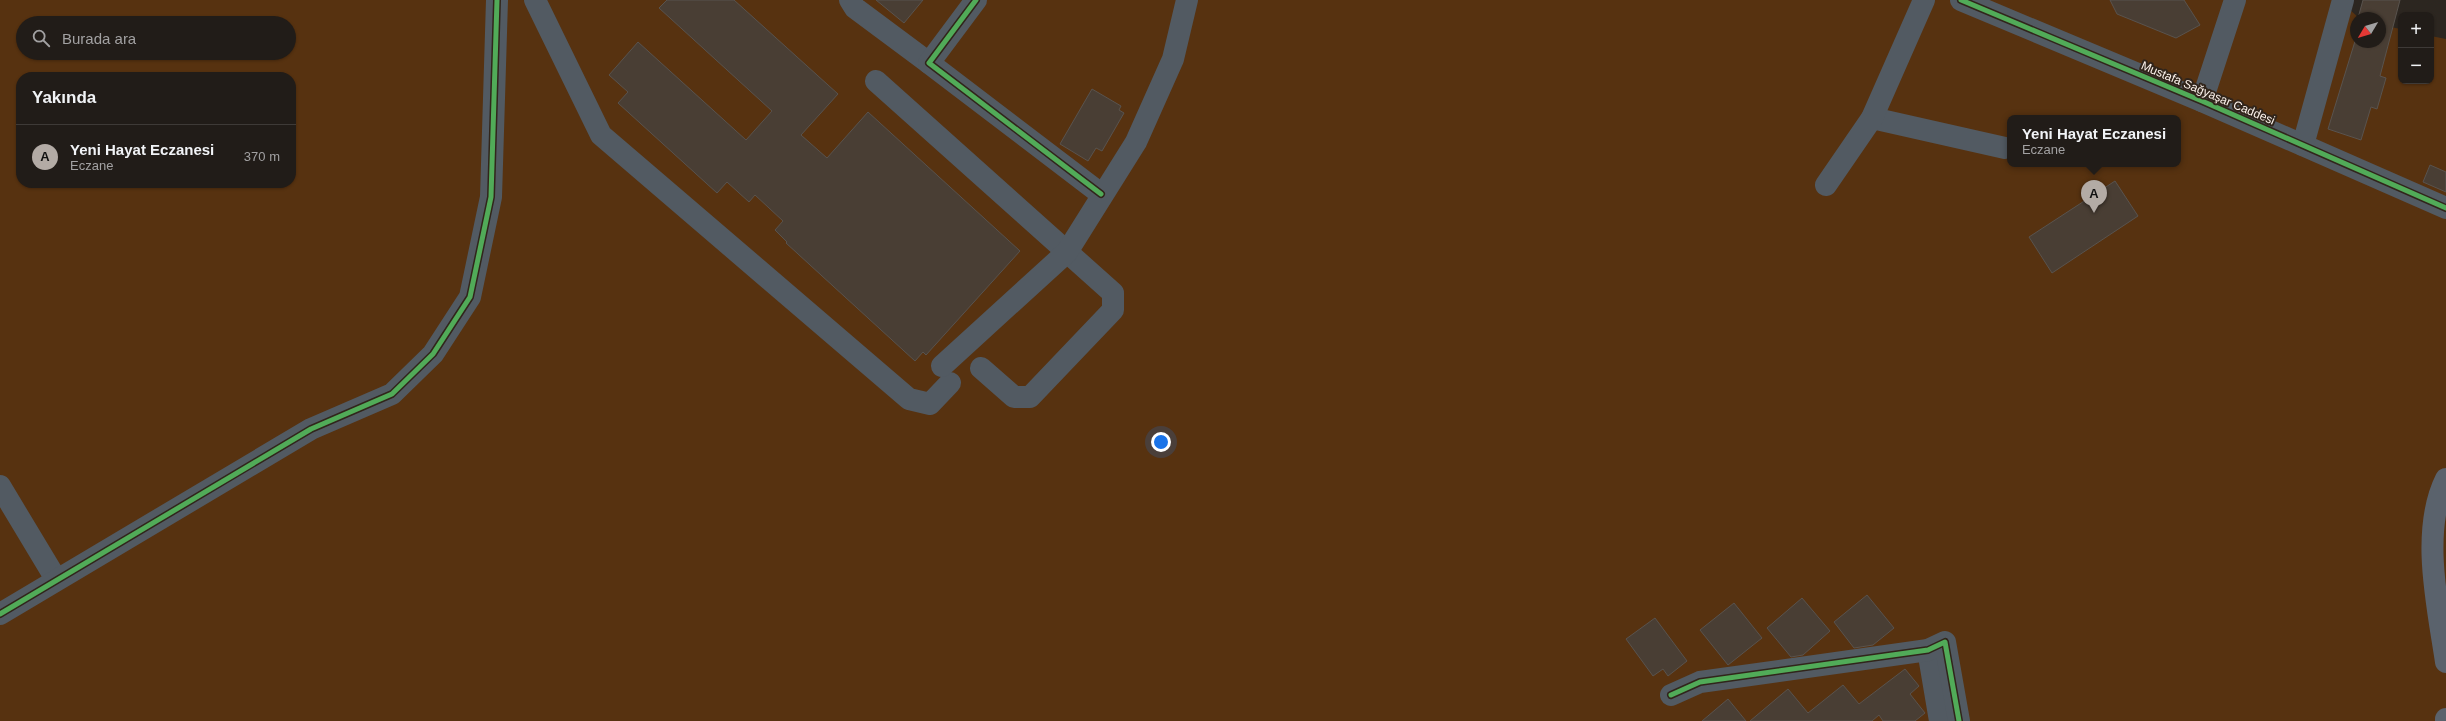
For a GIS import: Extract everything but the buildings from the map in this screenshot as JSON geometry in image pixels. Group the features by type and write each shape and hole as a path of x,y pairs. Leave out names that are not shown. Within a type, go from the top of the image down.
{"main road":[{"path":"2446,479 2432,534 2440,583 2446,662"}],"street":[{"path":"0,614 56,579 311,429 392,394 433,354 470,297 491,197 497,0"},
{"path":"535,0 601,135 909,399 930,404 946,374 1067,252 1136,142 1173,59 1187,0"},
{"path":"850,0 855,8 1102,194"},
{"path":"929,63 976,0"},
{"path":"1826,185 1872,118 1924,0"},
{"name":"Mustafa Sağyaşar Caddesi","path":"1961,0 2202,101 2446,208"},
{"path":"2202,101 2235,0"},
{"path":"2303,145 2343,0"},
{"path":"876,81 1113,293 1113,310 1030,397 1014,397 981,368"},
{"path":"1872,118 2005,148"},
{"path":"0,486 56,579"},
{"path":"1671,694 1700,682 1928,650 1945,642 1959,721"},
{"path":"1928,650 1940,721"}],"shaded area":[{"path":"0,0 2339,0 2352,12 2350,12 2350,48 2386,48 2386,26 2398,28 2398,84 2434,84 2434,37 2446,39 2446,721 0,721"}],"cycle path":[{"path":"0,614 311,429 392,394 433,354 470,297 491,197 497,0"},
{"path":"976,0 929,63 1101,194"},
{"path":"1961,0 2202,101 2446,208"},
{"path":"1671,695 1700,682 1928,650 1945,642 1959,721"}],"place":[{"name":"Yeni Hayat Eczanesi","path":"2094,213"}]}
